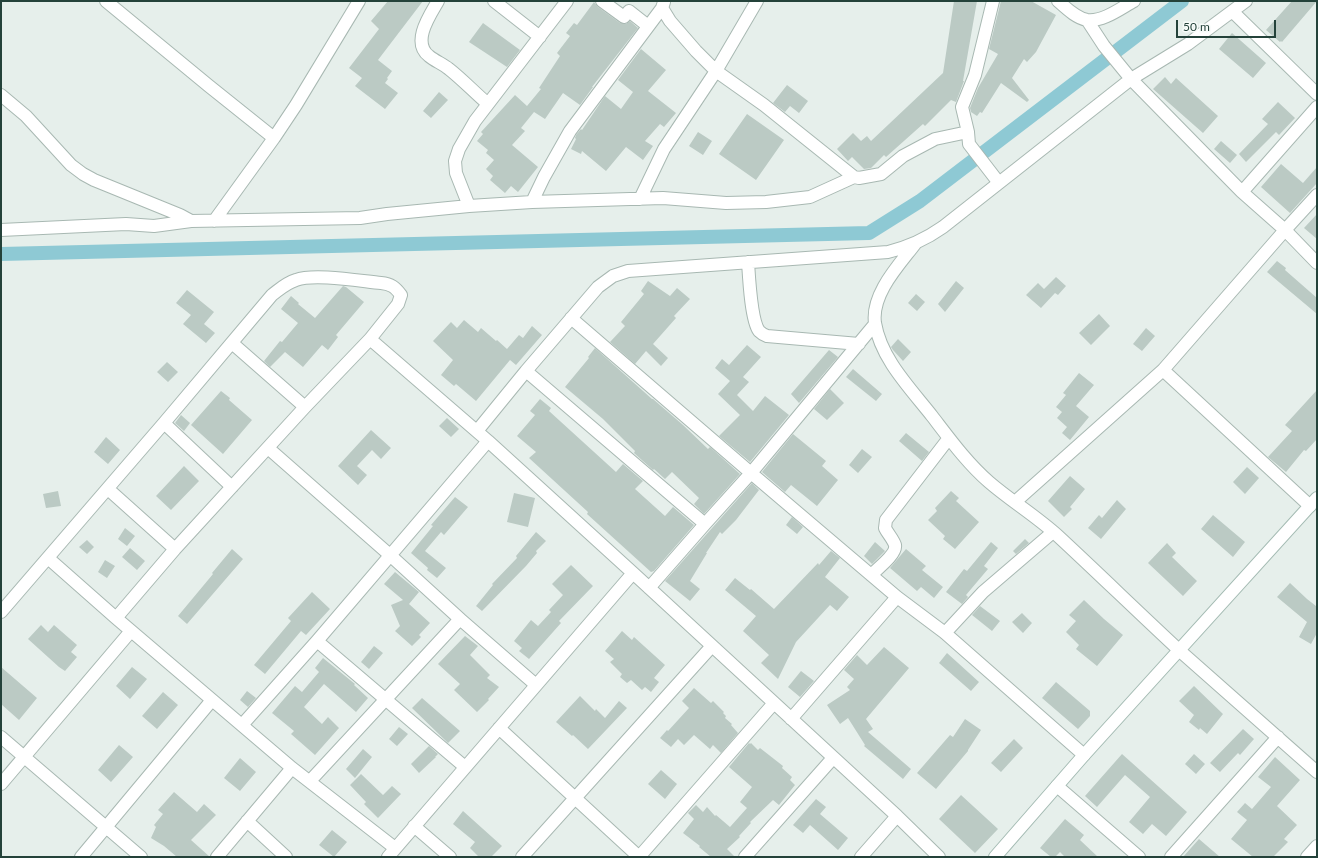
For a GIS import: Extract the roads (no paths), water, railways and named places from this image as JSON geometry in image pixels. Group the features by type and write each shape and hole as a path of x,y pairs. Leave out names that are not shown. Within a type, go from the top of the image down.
{"street":[{"path":"106,1 274,138"},
{"path":"214,221 296,105 358,1"},
{"path":"438,1 423,30 421,41 423,49 428,56 448,68 488,104"},
{"path":"494,1 540,37"},
{"path":"469,206 456,173 455,161 469,130 567,1"},
{"path":"602,1 624,17 629,11 648,26"},
{"path":"640,199 664,149 716,71 757,1"},
{"path":"993,1 975,75 962,107 968,138 996,179"},
{"path":"1058,1 1076,15 1087,20 1104,46 1128,76 1242,192 1285,230 1317,263"},
{"path":"1087,20 1101,18 1134,1"},
{"path":"477,431 526,371 598,288 621,272 888,252 916,244 943,227 996,179 1128,76 1188,44 1246,1"},
{"path":"532,202 544,177 570,131 663,5 670,20 696,51 716,71 764,105 854,177 859,178 881,174 903,156 935,139 968,138"},
{"path":"1232,12 1317,94"},
{"path":"1,95 26,116 71,165 82,174 191,221"},
{"path":"1242,192 1317,107"},
{"path":"1,230 126,224 154,226 191,221 360,218 469,206 532,202 663,198 726,203 781,200 810,197 854,177"},
{"path":"1015,502 1163,370 1285,230 1317,196"},
{"path":"916,244 885,285 878,302 875,316 875,324 882,347 900,375 949,438 979,473 1000,492 1034,516 1053,532 1180,650 1317,772"},
{"path":"748,262 752,303 760,333 767,336 859,344"},
{"path":"1,612 108,489 272,295 286,284 298,279 319,278 381,283 390,284 395,287 401,295 398,304 370,338 175,549 116,618"},
{"path":"571,318 751,474 897,597 945,633 1084,755"},
{"path":"649,588 751,474 875,324"},
{"path":"370,338 477,431 633,573 939,857"},
{"path":"232,343 305,407"},
{"path":"995,857 1084,755 1315,505 1163,370"},
{"path":"526,371 705,524"},
{"path":"164,423 232,487"},
{"path":"871,575 892,555 895,549 895,544 885,528 886,520 949,438"},
{"path":"242,724 391,556 488,441"},
{"path":"268,448 536,685"},
{"path":"108,489 175,549"},
{"path":"945,633 983,592 1053,532"},
{"path":"48,558 212,700 292,768 310,781 391,853 633,573"},
{"path":"792,719 897,597"},
{"path":"310,781 460,619"},
{"path":"1,784 131,631"},
{"path":"317,641 465,767"},
{"path":"522,857 712,646"},
{"path":"81,857 212,700"},
{"path":"499,728 639,857 774,703"},
{"path":"1,737 141,857"},
{"path":"1171,857 1278,737"},
{"path":"745,857 833,758"},
{"path":"217,857 292,768"},
{"path":"1058,786 1139,857"},
{"path":"861,857 896,816"},
{"path":"247,821 286,857"},
{"path":"414,826 450,857"},
{"path":"1307,857 1317,846"}],"waterway":[{"path":"1,254 869,233 920,201 1182,1"}]}
